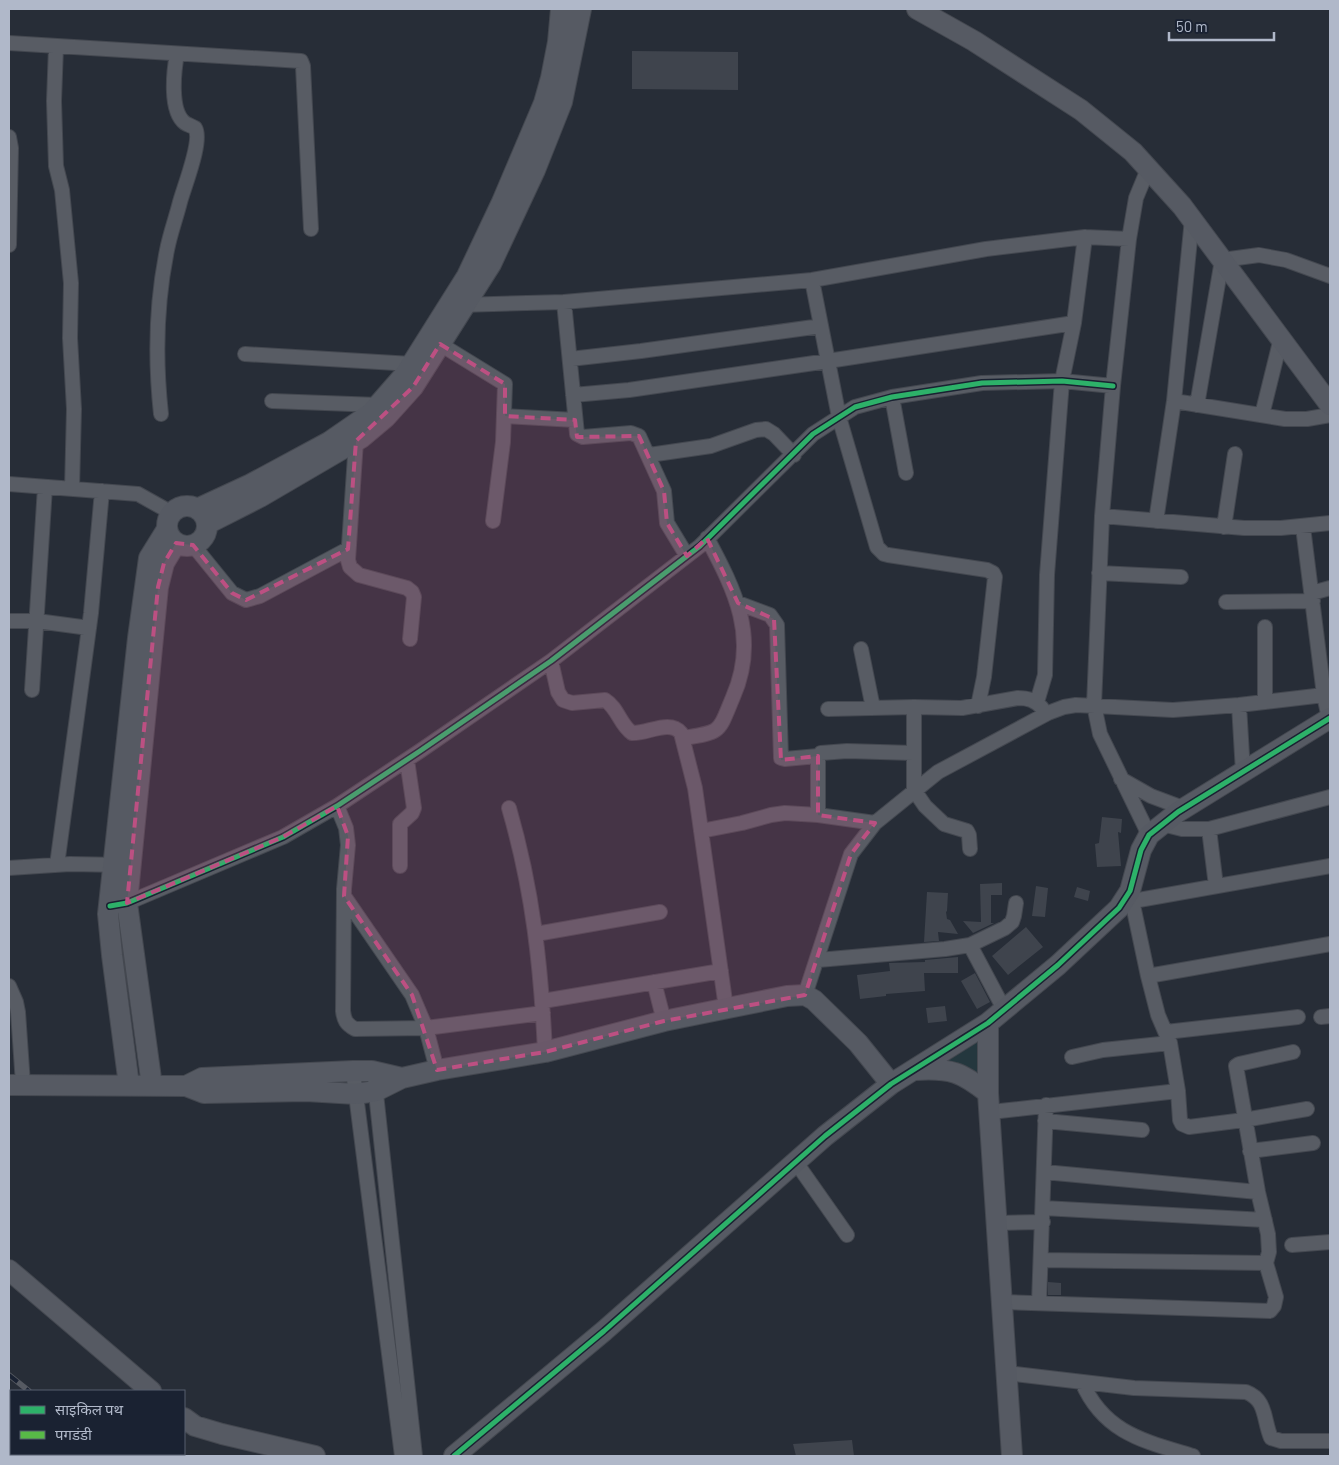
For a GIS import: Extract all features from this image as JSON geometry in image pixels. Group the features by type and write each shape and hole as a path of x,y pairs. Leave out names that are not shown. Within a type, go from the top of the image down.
{"street":[{"path":"555,95 561,9"},
{"path":"202,516 260,497 356,441 386,417 413,387 440,344 457,305 466,276 555,95 581,9"},
{"path":"918,9 974,41 1081,110 1133,152 1192,220 1330,405"},
{"path":"9,43 301,61 303,66 311,229"},
{"path":"56,47 54,101 56,166 62,190 71,275 70,338 74,409 72,489"},
{"path":"161,414 157,376 158,314 167,249 198,134 195,128 184,123 176,105 173,85 176,54"},
{"path":"9,137 11,148 9,245"},
{"path":"1148,169 1136,198 1129,239 1120,336 1113,386 1102,516 1094,705 1100,734 1121,778 1155,829"},
{"path":"1156,521 1174,401 1192,220"},
{"path":"457,305 564,302 812,280 986,249 1085,237 1129,239"},
{"path":"1037,702 1045,675 1047,575 1062,381 1074,323 1085,237"},
{"path":"1222,260 1259,254 1286,260 1330,276"},
{"path":"1198,405 1222,260"},
{"path":"812,280 839,417 874,539 881,551 888,555 987,570 993,573 995,577 984,677 978,706"},
{"path":"564,302 576,432 580,436 637,434 649,455 664,491 668,523 687,556"},
{"path":"202,516 251,484 329,442 371,413 406,373 457,305"},
{"path":"573,395 629,390 1074,323"},
{"path":"570,359 821,326"},
{"path":"1262,415 1281,338"},
{"path":"440,344 506,384 505,416 493,521"},
{"path":"245,354 412,364"},
{"path":"129,1085 108,914 118,905 283,837 337,806 407,760 551,661 687,556 794,455 813,434 855,408 892,397 982,383 1062,381 1113,386"},
{"path":"892,397 906,473"},
{"path":"272,401 378,405"},
{"path":"1174,401 1292,419 1307,419 1330,415"},
{"path":"505,416 575,420"},
{"path":"649,455 711,446 761,429 770,430 794,455"},
{"path":"356,441 348,560 354,571 359,575 407,588 412,592 414,598 410,638"},
{"path":"1224,527 1235,454"},
{"path":"9,484 138,494 177,532 232,593 246,600 260,596 348,549"},
{"path":"32,690 45,487"},
{"path":"58,865 88,628 102,490"},
{"path":"118,905 121,865 158,587 164,563 177,532 180,507 186,506 202,516 206,534 202,540 177,532"},
{"path":"1102,516 1253,528 1303,527 1330,523"},
{"path":"1303,527 1324,695 1330,720 1183,808 1155,829 1141,850 1132,896 1148,976 1158,1015 1168,1038 1182,1124 1189,1127 1307,1109"},
{"path":"682,738 712,733 722,723 738,685 745,653 738,603 726,574 707,538"},
{"path":"1099,573 1181,577"},
{"path":"1226,602 1312,597 1330,588"},
{"path":"738,603 770,615 777,625 781,758 818,756 825,752 847,751 914,753"},
{"path":"9,621 37,621 88,628"},
{"path":"1265,627 1265,702"},
{"path":"861,649 873,708"},
{"path":"551,661 558,692 563,700 572,703 605,700 613,707 624,726 632,733 669,726 678,729 695,788 726,1008"},
{"path":"805,994 818,960 844,870 851,854 875,823 914,790 952,763 1048,713 1064,707 1094,705 1173,710 1239,705 1324,695"},
{"path":"828,709 914,707 944,709 1028,698 1037,702 1048,713"},
{"path":"1239,705 1244,772"},
{"path":"914,707 914,790 925,806 944,824 966,831 969,835 970,849"},
{"path":"818,756 818,814"},
{"path":"400,866 400,824 412,813 414,808 407,760"},
{"path":"1121,778 1151,796 1183,808"},
{"path":"1155,829 1209,829 1330,797"},
{"path":"337,806 348,836 344,896 342,1010 348,1025 355,1028 426,1028 543,1007 654,982 721,971"},
{"path":"509,808 528,881 536,934 545,1052"},
{"path":"701,831 785,813 818,814 875,823"},
{"path":"1209,829 1216,886"},
{"path":"9,868 58,865 121,865"},
{"path":"454,1456 604,1331 824,1136 891,1084 1005,1011 1132,896 1216,886 1330,866"},
{"path":"344,896 412,995 426,1028 437,1070"},
{"path":"818,960 945,949 970,945 1005,928 1012,922 1016,902"},
{"path":"118,905 127,913 152,1086"},
{"path":"536,934 660,912"},
{"path":"1148,976 1330,944"},
{"path":"970,945 1005,1011"},
{"path":"654,982 664,1021"},
{"path":"9,986 18,1012 16,1084 186,1086 204,1093 306,1091 356,1094 376,1091 402,1078 437,1070 545,1052 664,1021 786,996 805,994 839,1022 891,1084"},
{"path":"1072,1057 1168,1038 1298,1017"},
{"path":"988,1023 990,1102 1012,1456"},
{"path":"1003,1302 1270,1311 1274,1306 1276,1297 1266,1263 1269,1242 1244,1120 1236,1066 1293,1052"},
{"path":"914,1070 939,1069 955,1072 970,1079 990,1102 1046,1106 1178,1091"},
{"path":"186,1086 202,1078 363,1071 402,1078"},
{"path":"363,1071 376,1091 415,1456"},
{"path":"363,1071 356,1094 402,1456"},
{"path":"1039,1303 1046,1106"},
{"path":"1045,1121 1142,1130"},
{"path":"1250,1150 1313,1143"},
{"path":"795,1161 847,1235"},
{"path":"1044,1172 1258,1192"},
{"path":"1043,1208 1265,1220"},
{"path":"997,1223 1042,1222"},
{"path":"1292,1244 1330,1242"},
{"path":"1041,1260 1266,1263"},
{"path":"9,1270 150,1390"},
{"path":"1006,1373 1134,1388 1246,1392 1256,1396 1260,1402 1271,1438 1281,1441 1330,1441"},
{"path":"1082,1382 1092,1401 1118,1428 1136,1438 1192,1456"},
{"path":"185,1419 195,1426 222,1434 315,1456"}],"highlighted area":[{"path":"440,344 505,384 505,416 575,420 577,437 639,436 664,491 667,523 687,556 707,538 738,603 774,619 781,760 818,756 818,815 875,823 851,854 805,995 664,1021 545,1052 437,1070 412,995 344,896 348,836 337,806 283,837 127,903 158,587 164,563 176,543 193,545 232,593 246,600 348,549 356,441 413,387"}],"shaded area":[{"path":"984,1026 985,1086 932,1066"}],"building":[{"path":"632,51 738,52 738,90 632,89"},
{"path":"1102,817 1122,819 1121,833 1118,832 1121,866 1097,867 1095,844 1099,843"},
{"path":"1002,883 1002,895 991,895 991,923 994,923 973,933 963,921 981,922 980,884"},
{"path":"1036,886 1048,888 1045,917 1032,916"},
{"path":"1077,887 1090,891 1088,901 1074,897"},
{"path":"927,892 948,893 947,919 950,920 958,934 938,932 939,941 924,942"},
{"path":"1026,927 1043,947 1008,975 992,956"},
{"path":"958,957 958,973 924,973 925,991 886,994 886,996 860,999 857,975 890,971 889,963 925,962 925,960"},
{"path":"975,973 990,1002 977,1009 961,981"},
{"path":"945,1006 947,1021 928,1023 926,1008"},
{"path":"1048,1282 1061,1283 1061,1295 1048,1295"},
{"path":"852,1440 854,1456 796,1456 793,1444"}],"railway":[{"path":"9,1375 28,1390"}],"cycle path":[{"path":"110,906 127,903 283,837 337,806 420,751 551,661 700,546 813,434 855,407 892,397 982,383 1062,381 1113,386"},
{"path":"454,1456 604,1331 825,1136 891,1084 988,1023 1058,965 1119,908 1130,891 1141,850 1149,835 1178,812 1330,718"}]}
